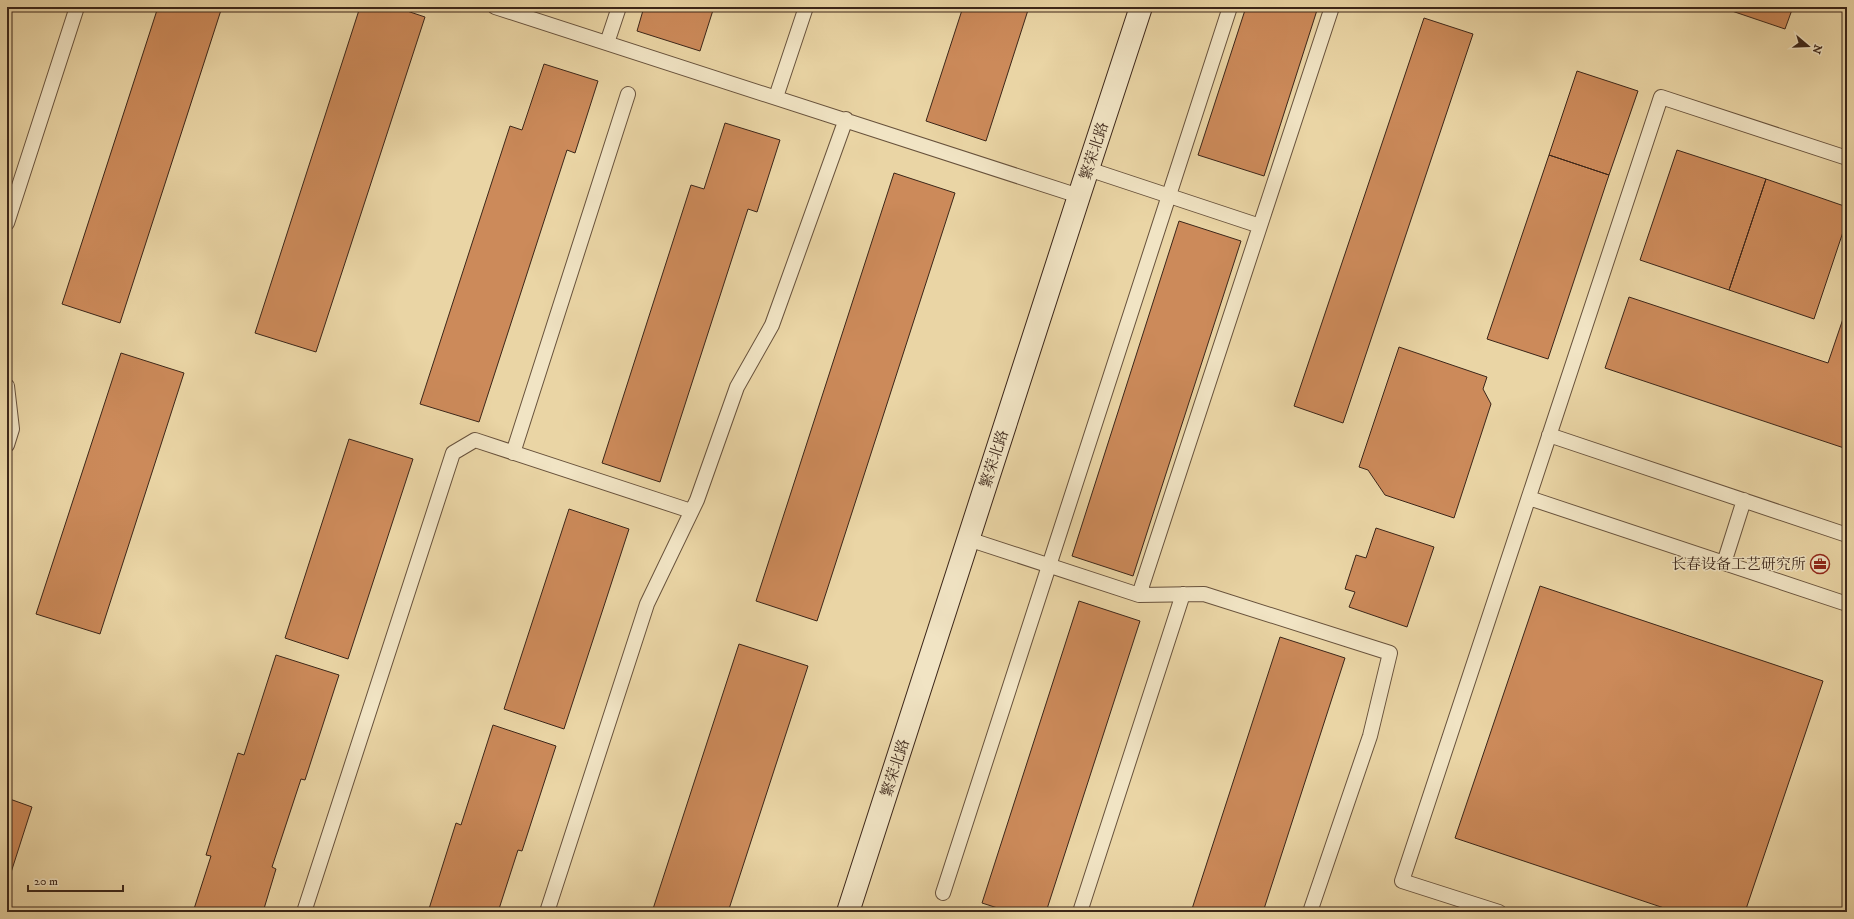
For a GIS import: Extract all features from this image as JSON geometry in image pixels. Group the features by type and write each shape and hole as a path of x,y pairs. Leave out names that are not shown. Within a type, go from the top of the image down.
{"street":[{"name":"繁荣北路","path":"848,912 1141,7"}],"lane":[{"path":"7,223 77,7"},
{"path":"495,7 846,119 1079,196"},
{"path":"607,43 619,7"},
{"path":"776,97 806,7"},
{"path":"943,893 1230,7"},
{"path":"1140,595 1332,7"},
{"path":"513,452 628,94"},
{"path":"1499,912 1402,881 1661,97 1847,158"},
{"path":"547,912 647,604 691,511 737,387 772,324 846,119"},
{"path":"1088,169 1260,226"},
{"path":"7,386 12,429 7,445"},
{"path":"1549,435 1847,535"},
{"path":"304,912 453,453 475,440 691,511"},
{"path":"1529,498 1847,604"},
{"path":"1724,563 1744,500"},
{"path":"968,539 1140,595 1204,594 1390,653 1370,736 1310,912"},
{"path":"1080,912 1183,594"}],"building":[{"path":"7,7 13,7 7,26"},
{"path":"158,7 222,7 120,323 62,304"},
{"path":"360,7 395,7 425,17 316,352 255,333"},
{"path":"644,7 714,7 700,51 637,31"},
{"path":"963,7 1029,7 986,141 926,121"},
{"path":"1246,7 1318,7 1264,176 1198,155"},
{"path":"1720,7 1793,7 1785,29"},
{"path":"1424,18 1473,34 1343,423 1294,406"},
{"path":"544,64 598,81 575,153 567,150 479,422 420,404 510,126 522,130"},
{"path":"1577,71 1638,91 1609,175 1549,155"},
{"path":"725,123 780,140 757,212 748,209 660,482 602,463 691,185 704,189"},
{"path":"1677,150 1766,179 1729,290 1640,260"},
{"path":"1549,155 1609,175 1548,359 1487,339"},
{"path":"894,173 955,193 817,621 756,601"},
{"path":"1766,179 1847,207 1847,220 1814,319 1729,290"},
{"path":"1179,221 1241,241 1133,576 1072,556"},
{"path":"1629,297 1828,363 1847,307 1847,449 1605,368"},
{"path":"1399,347 1487,377 1483,389 1491,404 1454,518 1385,495 1368,470 1359,467"},
{"path":"121,353 184,373 100,634 36,614"},
{"path":"349,439 413,459 348,659 285,638"},
{"path":"569,509 629,529 564,729 504,709"},
{"path":"1376,528 1434,547 1407,627 1349,607 1355,592 1345,589 1356,555 1366,558"},
{"path":"1540,586 1823,681 1745,912 1676,912 1455,838"},
{"path":"1079,601 1140,621 1046,912 1010,912 982,903"},
{"path":"1280,637 1345,658 1263,912 1191,912"},
{"path":"739,644 808,666 728,912 652,912"},
{"path":"276,655 339,675 305,780 301,779 272,867 276,869 263,912 193,912 211,856 206,855 238,753 244,755"},
{"path":"493,725 556,746 522,851 518,850 498,912 428,912 456,823 461,825"},
{"path":"7,798 32,807 7,885"}],"place":[{"name":"长春设备工艺研究所","path":"1820,564"}]}
